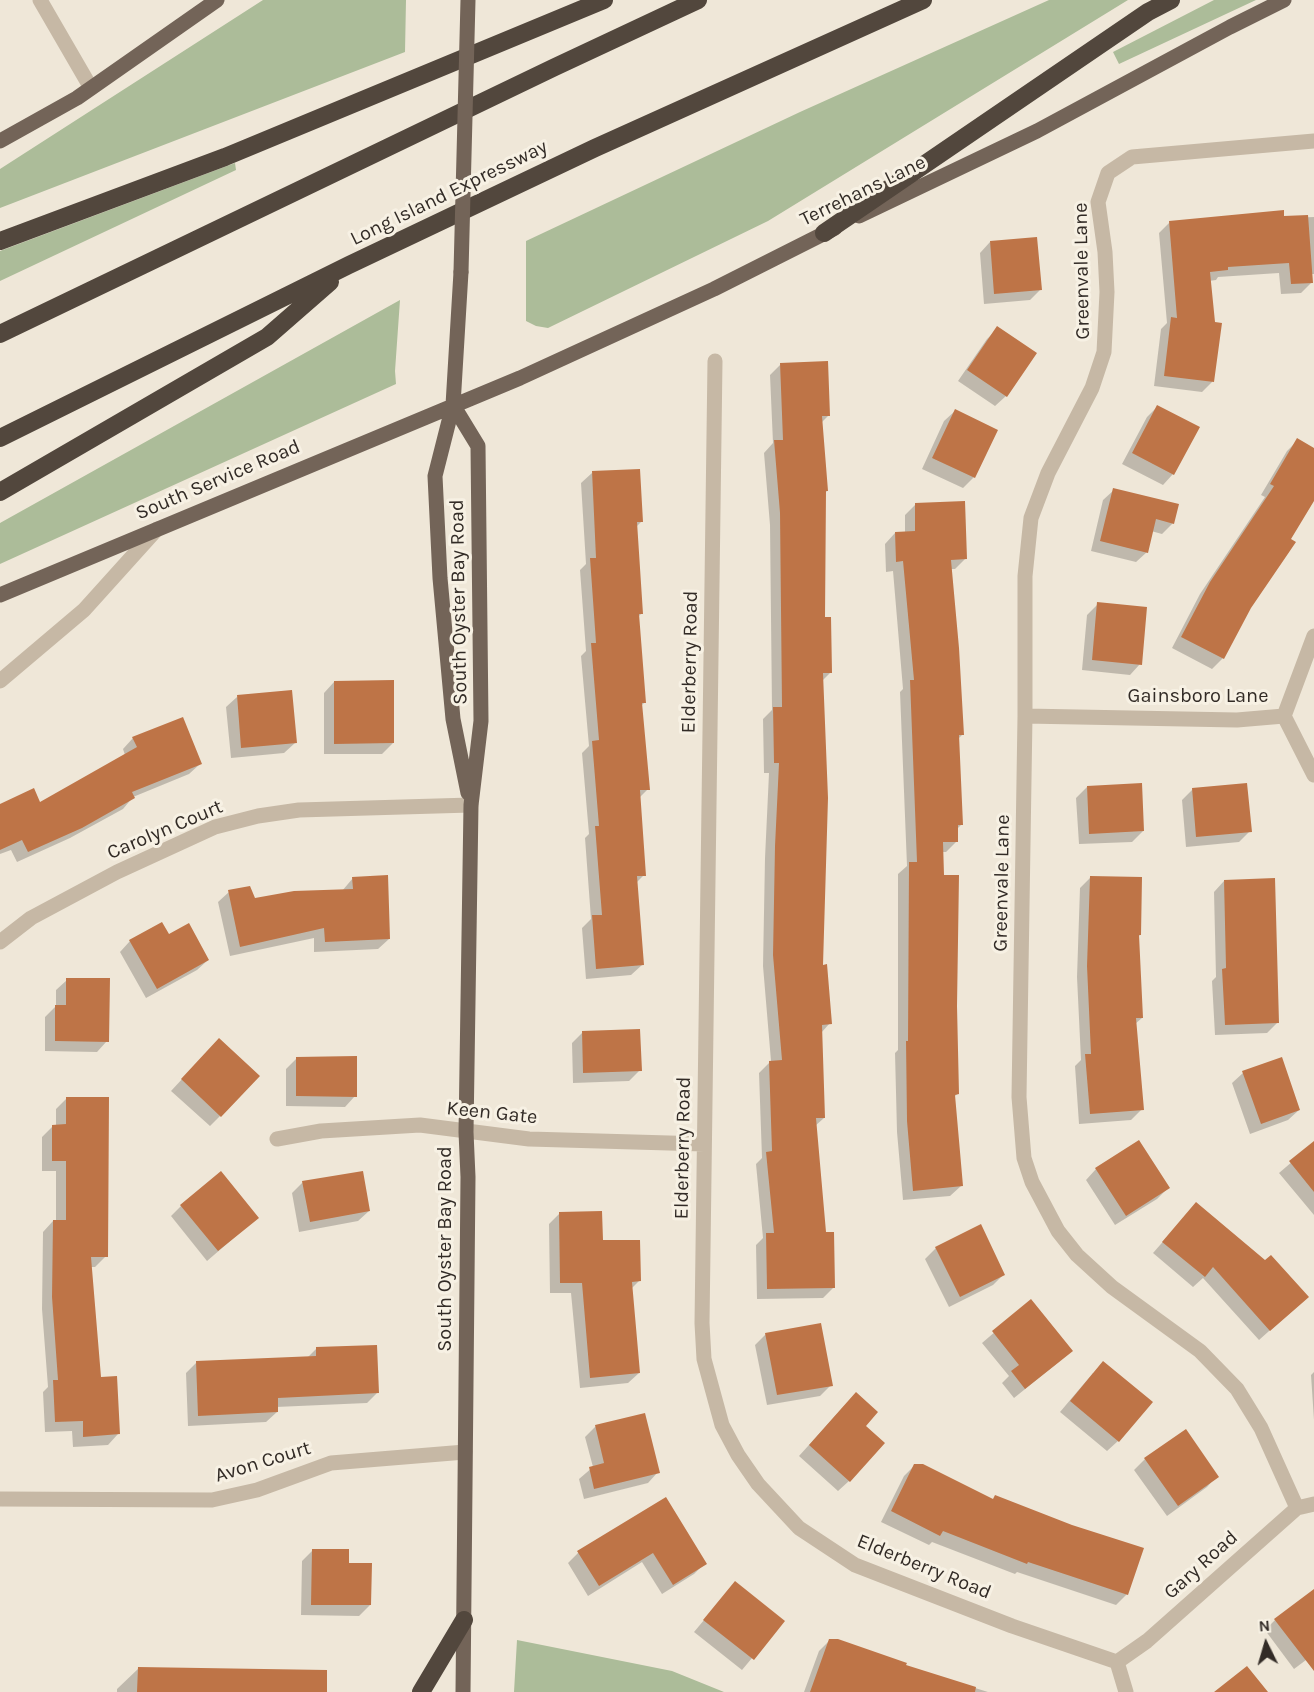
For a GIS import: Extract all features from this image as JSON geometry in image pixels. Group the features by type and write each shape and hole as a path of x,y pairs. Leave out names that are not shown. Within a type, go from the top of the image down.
{"highway":[{"path":"0,241 225,158 604,0"},
{"path":"0,334 698,0"},
{"name":"Long Island Expressway","path":"0,438 349,265 595,148 923,0"},
{"path":"824,233 1148,12 1171,0"},
{"path":"0,492 267,337 349,265"},
{"path":"421,1692 464,1620"}],"main road":[{"path":"0,141 91,88 217,0"},
{"name":"South Oyster Bay Road","path":"468,0 461,272 453,405 435,476 440,578 453,719 471,805"},
{"name":"Terrehans Lane","path":"453,405 520,378 714,289 824,233 1037,131 1284,0"},
{"name":"South Oyster Bay Road","path":"453,405 478,446 482,721 471,805 466,1132 468,1177 463,1692"},
{"name":"South Service Road","path":"0,595 453,405"}],"street":[{"path":"40,0 91,88"},
{"name":"Greenvale Lane","path":"1297,1508 1261,1428 1238,1389 1200,1352 1113,1287 1077,1255 1058,1231 1032,1182 1024,1158 1020,1097 1025,576 1031,518 1048,473 1092,388 1104,352 1107,292 1105,252 1098,202 1108,173 1132,157 1314,141"},
{"name":"Elderberry Road","path":"715,361 702,1323 704,1359 722,1425 738,1455 758,1484 799,1528 855,1565 1012,1626 1118,1662"},
{"path":"0,681 84,610 156,529"},
{"name":"Gainsboro Lane","path":"1025,716 1237,720 1284,716 1314,636"},
{"path":"1284,716 1314,775"},
{"name":"Carolyn Court","path":"0,942 31,918 117,872 215,827 258,816 299,810 471,805"},
{"name":"Keen Gate","path":"278,1139 321,1131 420,1125 529,1139 704,1144"},
{"name":"Avon Court","path":"0,1498 212,1500 257,1491 331,1463 465,1452"},
{"name":"Gary Road","path":"1118,1662 1147,1641 1297,1508 1314,1504"},
{"path":"1118,1662 1126,1692"}],"green space":[{"path":"263,0 406,0 405,52 0,208 0,169"},
{"path":"1049,0 1128,0 768,221 548,328 526,321 526,241 800,112"},
{"path":"1214,0 1256,0 1119,64 1113,52"},
{"path":"235,163 236,170 0,281 0,251"},
{"path":"400,300 396,384 0,564 0,523"},
{"path":"517,1640 672,1671 724,1692 514,1692"}],"building":[{"path":"1284,210 1284,216 1308,215 1313,283 1291,284 1289,263 1228,267 1228,270 1210,272 1215,322 1222,323 1214,382 1164,376 1171,317 1177,318 1169,221"},
{"path":"1037,237 1042,290 994,294 990,241"},
{"path":"997,326 1037,353 1007,397 967,370"},
{"path":"828,361 830,416 822,416 828,491 826,491 825,617 831,617 832,673 823,673 828,798 823,965 827,964 832,1024 822,1025 825,1118 816,1118 826,1232 834,1232 835,1288 767,1289 766,1233 774,1233 766,1152 772,1151 769,1061 782,1060 773,955 779,763 774,763 773,707 782,707 780,513 774,440 783,440 780,363"},
{"path":"1157,405 1200,427 1174,475 1132,453"},
{"path":"955,409 998,430 975,478 932,458"},
{"path":"1297,438 1314,448 1314,501 1291,539 1296,542 1251,608 1224,659 1181,637 1210,582 1274,486 1270,484"},
{"path":"640,469 643,522 637,522 643,614 639,614 646,703 642,703 650,790 640,790 646,876 637,876 644,965 596,969 592,915 602,915 595,826 599,826 592,741 599,740 591,643 596,643 590,558 596,558 592,471"},
{"path":"1113,488 1179,504 1174,524 1156,519 1148,553 1100,541"},
{"path":"965,501 967,559 951,560 964,735 959,735 963,825 958,825 958,842 943,842 944,875 959,875 957,1006 959,1094 955,1095 963,1186 913,1191 907,1121 906,1041 908,1041 909,862 917,862 910,680 914,680 903,561 896,562 895,532 915,531 915,503"},
{"path":"1097,602 1147,607 1142,665 1092,660"},
{"path":"394,680 394,743 334,744 334,681"},
{"path":"292,690 297,743 241,748 237,695"},
{"path":"183,717 202,764 132,792 135,798 82,828 28,852 22,840 0,850 0,804 34,788 40,802 137,747 132,737"},
{"path":"1142,783 1144,831 1089,834 1087,786"},
{"path":"1247,783 1252,832 1196,837 1192,788"},
{"path":"388,875 390,939 325,942 324,928 240,947 228,890 250,886 255,898 294,891 353,889 352,877"},
{"path":"1090,876 1142,877 1141,935 1139,935 1143,1018 1136,1018 1144,1110 1090,1114 1085,1054 1091,1054 1087,966"},
{"path":"1275,878 1279,1023 1225,1025 1222,969 1226,968 1224,880"},
{"path":"162,922 169,934 189,923 209,960 157,989 129,940"},
{"path":"66,978 110,978 109,1042 55,1041 55,1005 66,1005"},
{"path":"640,1029 642,1071 583,1073 582,1031"},
{"path":"219,1038 260,1076 221,1117 181,1079"},
{"path":"357,1056 357,1097 296,1096 296,1057"},
{"path":"1282,1057 1300,1110 1261,1124 1242,1071"},
{"path":"66,1097 109,1097 108,1257 91,1257 101,1377 117,1376 120,1434 83,1437 83,1421 55,1422 53,1380 58,1380 52,1297 53,1220 66,1220 66,1161 52,1161 52,1125 66,1124"},
{"path":"1139,1140 1170,1188 1126,1216 1095,1168"},
{"path":"1314,1141 1314,1192 1289,1161"},
{"path":"221,1171 259,1218 218,1251 180,1205"},
{"path":"363,1171 370,1211 310,1222 302,1181"},
{"path":"1196,1202 1265,1260 1271,1255 1309,1297 1270,1331 1213,1267 1205,1277 1162,1242"},
{"path":"602,1211 603,1240 640,1240 641,1281 632,1282 640,1373 590,1378 582,1283 560,1283 559,1212"},
{"path":"981,1224 1005,1275 960,1297 935,1247"},
{"path":"1031,1299 1073,1351 1025,1389 1011,1371 1019,1365 992,1331"},
{"path":"821,1323 833,1386 777,1395 765,1333"},
{"path":"377,1345 379,1393 278,1398 278,1412 198,1416 196,1361 316,1356 316,1347"},
{"path":"1103,1361 1153,1402 1119,1442 1070,1401"},
{"path":"856,1392 878,1412 866,1426 885,1443 850,1482 809,1445"},
{"path":"645,1413 660,1473 594,1489 589,1467 604,1463 595,1425"},
{"path":"1186,1429 1219,1477 1178,1506 1144,1458"},
{"path":"914,1464 923,1464 993,1499 995,1495 1072,1525 1144,1548 1128,1595 1028,1562 1027,1564 943,1531 940,1536 891,1511"},
{"path":"666,1497 707,1564 673,1585 653,1553 599,1586 577,1551"},
{"path":"312,1549 349,1549 349,1563 372,1563 371,1605 311,1605"},
{"path":"735,1581 785,1621 754,1660 703,1620"},
{"path":"1314,1589 1314,1671 1274,1619"},
{"path":"829,1639 838,1639 907,1663 906,1665 976,1687 975,1692 810,1692"},
{"path":"1247,1666 1268,1692 1214,1692"},
{"path":"138,1667 327,1670 327,1692 137,1692"}]}
